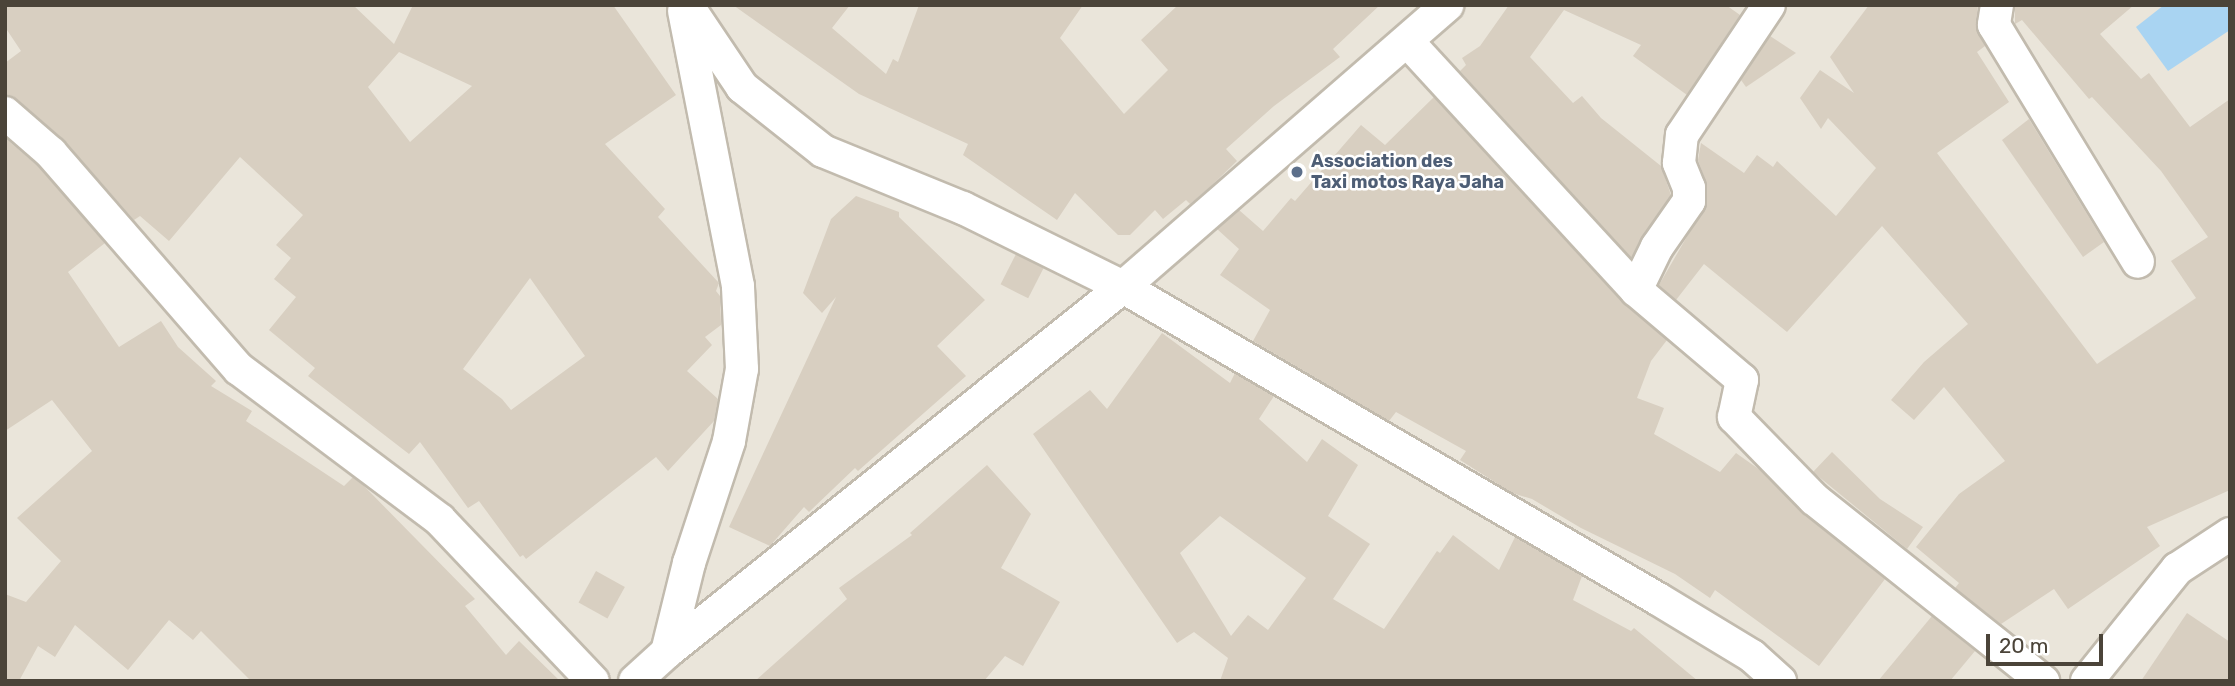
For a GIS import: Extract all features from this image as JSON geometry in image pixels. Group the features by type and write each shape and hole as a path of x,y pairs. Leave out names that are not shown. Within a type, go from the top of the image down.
{"street":[{"path":"685,5 742,87 823,151 963,208 1123,287 1658,598 1752,656 1780,681"},
{"path":"667,652 689,563 729,440 742,369 738,286 685,5"},
{"path":"635,681 667,652 1123,287 1408,42 1447,5"},
{"path":"1636,290 1657,247 1689,201 1689,188 1679,163 1682,135 1769,5"},
{"path":"1997,5 1994,25 2137,262"},
{"path":"1408,42 1636,290 1742,380 1734,417 1814,499 2043,681"},
{"path":"5,113 51,153 239,369 440,520 593,681"},
{"path":"2087,681 2177,569 2230,534"}],"shaded area":[{"path":"5,5 2230,5 2230,681 5,681"}],"water":[{"path":"2164,5 2230,5 2230,30 2168,71 2136,27"}],"building":[{"path":"5,5 353,5 394,44 413,5 613,5 676,95 605,144 665,209 658,217 719,283 716,291 720,296 721,325 705,337 712,345 687,371 718,399 714,421 668,471 656,457 526,559 523,555 520,557 479,501 468,508 420,442 409,454 308,376 315,368 269,330 296,297 274,279 291,258 276,245 303,215 240,157 169,241 140,216 134,220 63,139 17,99 5,95 5,63 21,51 5,27","holes":["399,52 472,86 410,142 368,87","530,278 585,356 511,410 502,399 463,369"]},
{"path":"733,5 850,5 832,28 886,74 893,59 898,62 919,5 1083,5 1060,38 1124,114 1168,70 1141,40 1178,5 1380,5 1333,49 1340,57 1274,106 1226,149 1237,161 1211,186 1190,204 1186,200 1163,219 1155,210 1130,235 1118,235 1075,193 1057,220 963,155 968,144 859,94"},
{"path":"1509,5 1726,5 1740,15 1687,95 1633,56 1641,45 1564,10 1530,57 1573,103 1582,96 1601,118 1661,166 1671,195 1631,258 1460,71 1466,65 1462,58 1480,46"},
{"path":"1869,5 1978,5 1976,23 1985,46 1977,52 2009,102 1937,153 2097,364 2196,298 2171,261 2208,237 2161,171 2092,97 2089,99 2022,20 2015,24 2015,5 2134,5 2100,34 2141,79 2149,73 2190,127 2230,99 2230,490 2147,527 2160,546 2068,609 2054,589 2001,624 1955,588 1959,583 1916,547 1959,494 2005,461 1944,387 1914,420 1891,400 1924,362 1968,324 1882,226 1787,332 1704,264 1676,300 1659,285 1707,202 1706,182 1698,160 1701,143 1744,173 1757,155 1773,167 1777,161 1836,216 1876,168 1828,118 1821,129 1800,98 1820,70 1854,93 1830,57"},
{"path":"1770,36 1796,53 1746,87 1741,80"},
{"path":"1434,97 1623,303 1667,340 1651,361 1637,398 1664,408 1654,434 1720,472 1736,453 1760,470 1803,513 1885,579 1819,666 1715,590 1710,598 1675,574 1581,528 1532,499 1512,493 1460,460 1466,451 1396,412 1389,421 1253,341 1270,310 1220,275 1239,249 1217,229 1239,210 1263,231 1291,198 1295,201 1361,125 1385,145"},
{"path":"2029,119 2104,242 2083,257 2002,140"},
{"path":"5,138 38,166 105,243 68,272 119,347 161,321 178,347 216,381 211,386 252,411 246,421 344,486 353,477 363,485 475,599 465,606 506,655 519,641 560,681 251,681 201,631 193,640 169,620 128,670 75,625 55,657 38,646 19,681 5,681 5,594 26,602 61,561 17,518 92,451 52,400 5,431"},
{"path":"856,196 899,212 899,217 985,300 937,346 966,376 858,471 855,468 809,512 804,507 770,546 729,527 836,297 822,313 803,293 831,219"},
{"path":"1016,254 1044,268 1028,298 1001,284"},
{"path":"1162,333 1230,383 1235,373 1274,396 1259,419 1307,462 1322,439 1358,465 1328,516 1370,544 1333,599 1384,629 1437,551 1440,553 1453,535 1499,570 1515,537 1582,576 1573,600 1631,631 1634,628 1698,681 1220,681 1228,658 1194,632 1177,643 1033,434 1090,390 1107,409","holes":["1220,516 1306,578 1268,630 1248,615 1231,636 1180,553"]},
{"path":"1832,452 1880,499 1923,527 1907,549 1813,472"},
{"path":"987,465 1031,514 1001,568 1060,602 1023,666 1005,656 984,681 755,681 847,599 839,588 912,535 910,533"},
{"path":"596,571 625,587 607,618 579,602"},
{"path":"2187,613 2230,642 2230,681 2141,681"},
{"path":"1932,616 1975,651 1950,681 1878,681"}],"place":[{"name":"Association des Taxi motos Raya Jaha","path":"1297,172"}]}
